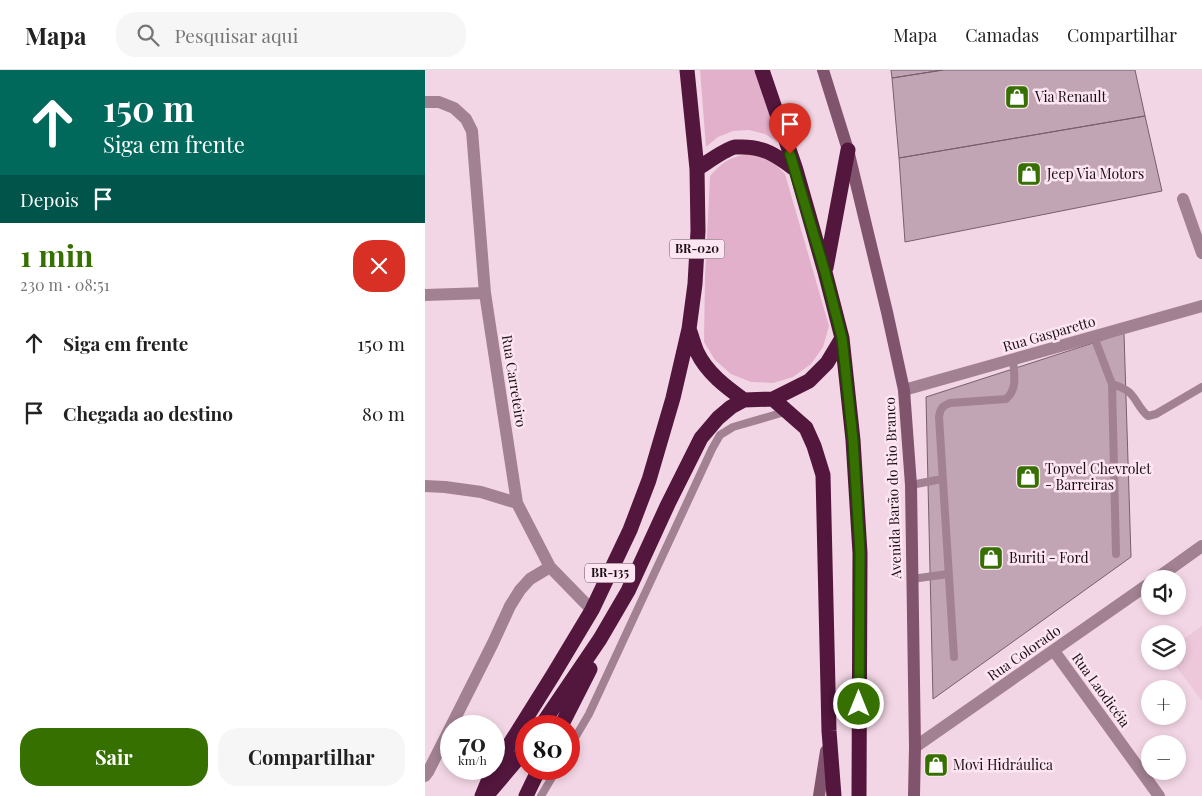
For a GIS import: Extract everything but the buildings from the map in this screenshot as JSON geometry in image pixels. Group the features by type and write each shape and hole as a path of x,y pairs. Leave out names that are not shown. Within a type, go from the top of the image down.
{"highway":[{"name":"BR-020","path":"687,70 697,170 698,231 695,284 689,329 698,353 709,370 723,384 744,400"},
{"path":"762,70 795,170 842,338 853,440 860,552 859,796"},
{"path":"697,170 735,147 748,147 774,154 795,170"},
{"path":"825,272 848,150"},
{"name":"BR-135","path":"484,796 491,774 592,610 631,530 649,480 673,398 689,329"},
{"path":"744,400 773,398 809,381 827,363 842,338"},
{"path":"773,398 806,428 823,475 829,731 834,796"},
{"name":"BR-135","path":"548,715 601,638 628,591 701,438 717,418 744,400"},
{"path":"566,715 628,591"},
{"name":"BR-135","path":"484,796 515,762"},
{"path":"525,796 533,780"}],"street":[{"name":"Avenida Barão do Rio Branco","path":"823,70 848,150 904,390 911,485 914,796"},
{"name":"Rua Carreteiro","path":"425,102 439,102 454,108 466,119 472,131 485,292 517,503 550,567 592,610"},
{"path":"1183,199 1202,253"},
{"path":"425,296 485,292"},
{"name":"Rua Gasparetto","path":"904,390 1201,308"},
{"path":"425,486 481,492 517,503"},
{"path":"1169,570 1202,546"},
{"path":"425,776 489,652 509,606 530,579 550,567"},
{"name":"Rua Colorado","path":"915,747 1141,589"},
{"name":"Rua Laodicéia","path":"1054,651 1159,796"},
{"path":"819,796 829,731"}],"lane":[{"path":"1094,336 1112,384 1116,554"},
{"path":"954,657 942,479 940,409 950,403 1006,398 1011,395 1014,388 1013,360"},
{"path":"1112,384 1123,387 1130,393 1143,413 1148,416 1156,414 1202,387"},
{"path":"580,729 589,714 720,435 733,428 788,411"},
{"path":"911,485 942,479"},
{"path":"912,579 948,574"},
{"path":"541,796 550,780"}],"shaded area":[{"path":"700,70 754,70 779,143 765,134 749,130 733,131 718,137 706,147"},
{"path":"747,154 768,160 785,174 829,326 823,347 811,364 793,377 773,383 751,382 731,374 715,360 704,342 710,176 726,161"},
{"path":"1202,626 1202,701 1179,670 1186,670 1186,637"}],"place":[{"name":"Via Renault","path":"1017,97"},
{"name":"Jeep Via Motors","path":"1029,174"},
{"name":"Topvel Chevrolet - Barreiras","path":"1028,477"},
{"name":"Buriti - Ford","path":"991,558"},
{"name":"Movi Hidráulica","path":"936,765"}],"route":[{"path":"790,154 825,272 842,338 853,440 860,552 859,704"}]}
